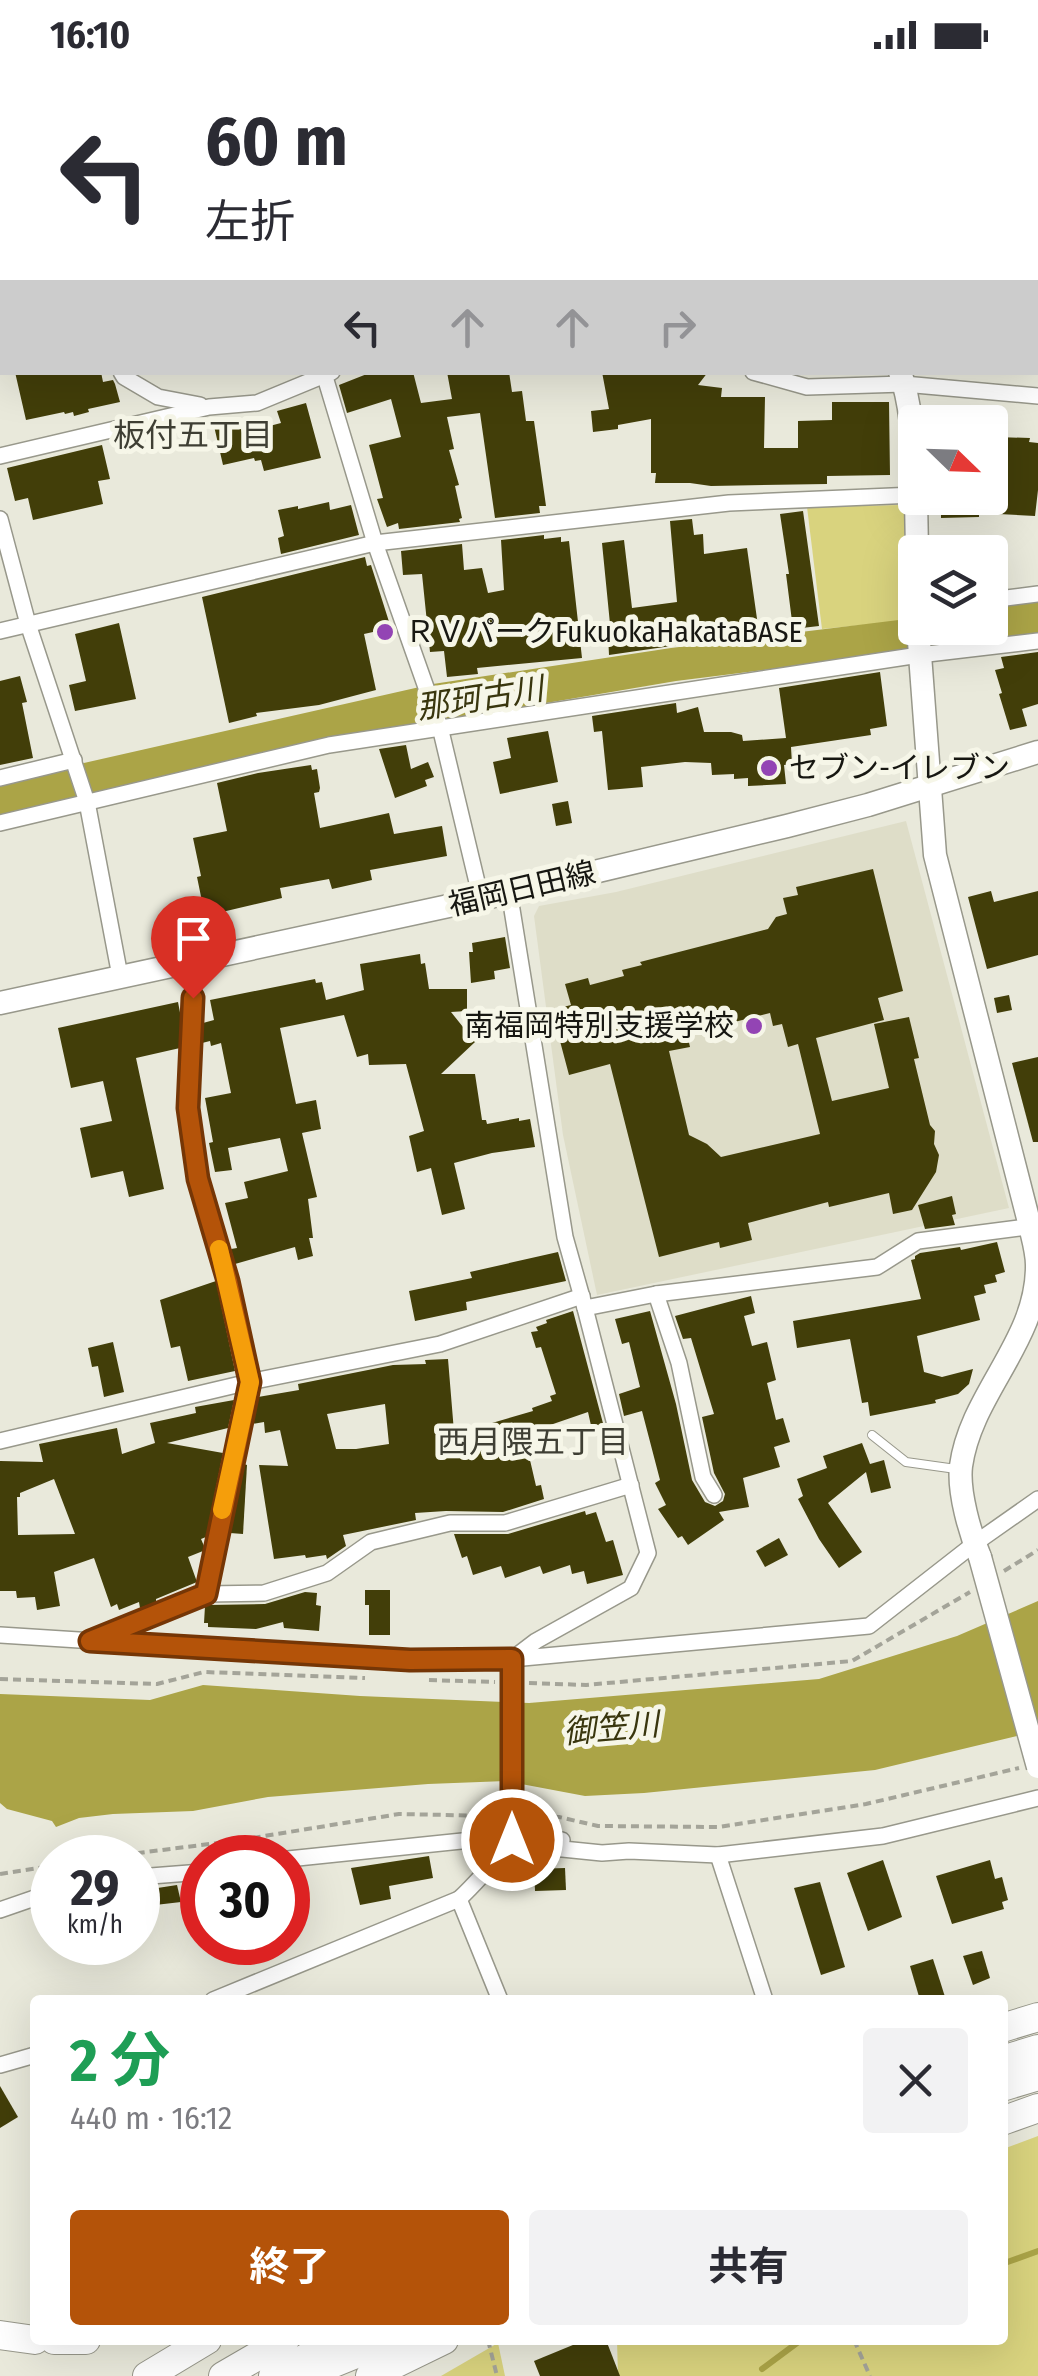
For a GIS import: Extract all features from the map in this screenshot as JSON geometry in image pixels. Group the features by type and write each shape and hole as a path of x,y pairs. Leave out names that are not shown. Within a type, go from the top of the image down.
{"highway":[{"path":"1008,2026 1038,2017"},
{"path":"1008,2058 1038,2049"},
{"path":"1008,2085 1038,2076"},
{"path":"1008,2120 1038,2110"},
{"path":"0,2335 30,2339"},
{"path":"147,2376 199,2345"},
{"path":"223,2376 276,2345"},
{"path":"274,2376 329,2345"},
{"path":"302,2376 378,2345"},
{"path":"370,2376 434,2345"}],"main road":[{"path":"902,378 906,405"},
{"path":"919,645 934,855 1034,1226 1036,1285 1028,1315 970,1430 961,1470 964,1503 1033,1766"},
{"name":"福岡日田線","path":"0,1003 480,899 787,826 1038,752"}],"street":[{"path":"123,375 158,397 209,407"},
{"path":"0,456 209,407 257,403 329,375 376,543 440,726 480,899"},
{"path":"763,375 807,388 902,378 1038,396"},
{"path":"0,630 376,543 730,502 898,497"},
{"path":"0,519 28,624 86,802 120,976"},
{"path":"1008,598 1038,594"},
{"path":"0,823 329,746 440,726 1038,641"},
{"path":"0,778 74,760"},
{"path":"225,1995 459,1900 477,1883 512,1842 512,1663 536,1641 632,1588 648,1553 565,1237 510,892"},
{"path":"195,962 188,1108 198,1179 228,1281 250,1382 206,1594"},
{"path":"0,1441 250,1382 440,1344 584,1302 876,1267 918,1241 1034,1226"},
{"path":"656,1294 679,1364 703,1477 714,1495"},
{"path":"90,1641 206,1594 264,1593 327,1574 371,1542 450,1523 505,1523 631,1485"},
{"path":"0,1635 512,1663 869,1626 977,1551 1038,1499"},
{"path":"310,1857 530,1834 629,1851 718,1854 883,1836 1038,1798"},
{"path":"512,1842 602,1854 629,1851"},
{"path":"718,1854 763,1995"},
{"path":"0,1910 30,1900"},
{"path":"459,1900 498,1995"},
{"path":"0,2065 30,2056"}],"lane":[{"path":"872,1434 906,1462 961,1470"}],"path":[{"path":"541,1816 559,1816 598,1826 719,1828 866,1804 1033,1766"},
{"path":"160,1850 398,1814 506,1816"},
{"path":"0,1874 30,1869"},
{"path":"489,2345 497,2376"},
{"path":"856,2345 870,2376"}],"shaded area":[{"path":"898,505 898,515 905,515 905,535 898,535 898,621 822,629 807,507"},
{"name":"南福岡特別支援学校","path":"906,821 1009,1208 597,1295 563,1135 534,916 539,906 616,892"},
{"path":"1038,2136 1038,2376 618,2376 617,2345 1008,2345 1008,2147"},
{"path":"495,2345 498,2345 505,2376 441,2376"}],"water":[{"path":"1038,601 1038,636 1008,640 1008,605"},
{"name":"那珂古川","path":"898,620 898,645 966,645 676,681 446,720 0,816 0,782 433,684 671,648"},
{"name":"御笠川","path":"1038,1601 1038,1731 875,1770 585,1796 506,1781 428,1784 268,1797 193,1811 113,1814 79,1818 56,1827 52,1821 7,1809 0,1803 0,1694 150,1700 203,1685 529,1703 819,1679 957,1636"}],"building":[{"path":"16,375 102,375 103,382 113,380 120,402 74,416 73,412 64,412 26,420"},
{"path":"364,375 414,375 421,403 452,399 448,375 509,375 512,392 522,391 526,421 534,421 546,506 539,506 540,513 495,518 480,413 447,417 454,449 449,450 459,485 455,486 460,522 399,529 398,523 387,527 377,499 383,498 369,445 401,437 391,399 347,413 339,385"},
{"path":"603,375 706,375 698,385 722,388 721,397 765,397 764,448 798,448 798,421 832,420 832,402 889,402 890,475 827,476 827,484 655,483 656,473 651,473 651,419 593,432 591,411 609,409"},
{"path":"306,403 321,458 264,471 261,460 254,458 223,465 214,426 239,421 242,433 281,423 277,411"},
{"path":"1008,437 1030,438 1029,442 1038,443 1035,516 1008,515"},
{"path":"102,445 110,479 98,481 103,504 33,520 28,498 15,501 7,468"},
{"path":"329,502 330,510 351,505 359,535 281,554 278,538 284,536 278,510"},
{"path":"803,511 819,626 793,629 780,514"},
{"path":"941,515 979,515 979,517"},
{"path":"692,519 694,535 703,534 704,554 747,548 759,633 734,637 732,623 683,628 685,644 609,655 611,634 602,543 624,540 632,608 677,602 670,521"},
{"path":"544,535 544,539 561,537 561,542 569,541 582,658 477,668 478,674 447,677 444,651 430,652 422,574 403,575 401,551 462,544 464,570 482,568 488,593 504,590 501,540"},
{"path":"365,557 391,628 364,634 376,690 319,705 256,713 257,716 229,723 202,597"},
{"path":"119,623 136,699 75,711 69,685 86,681 75,634"},
{"path":"1038,652 1038,704 1022,709 1027,726 1010,730 995,670 1004,668 1001,657"},
{"path":"880,672 887,726 870,729 871,735 791,747 792,764 784,765 786,784 748,786 748,778 712,775 711,763 685,762 641,767 643,787 608,790 602,731 594,732 592,716 676,703 677,713 698,707 704,732 731,732 742,735 743,741 786,738 779,688"},
{"path":"20,676 33,758 0,765 0,681"},
{"path":"548,731 558,782 500,794 493,762 511,758 507,738"},
{"path":"406,745 411,769 428,762 434,777 425,780 427,786 395,798 379,749"},
{"path":"311,765 312,770 317,769 320,788 314,793 320,828 389,813 394,834 442,826 447,856 370,870 372,880 332,889 329,879 280,888 282,898 205,916 193,838 227,831 217,783"},
{"path":"568,801 572,823 556,826 552,804"},
{"path":"873,869 903,991 878,998 884,1020 816,1038 832,1101 889,1088 874,1024 909,1017 919,1058 914,1059 930,1125 935,1131 934,1144 939,1155 936,1172 912,1210 893,1214 889,1193 829,1207 828,1202 748,1223 752,1240 720,1248 719,1242 659,1257 610,1064 569,1075 556,1026 564,1025 559,1008 571,1005 565,984 588,978 590,985 624,976 622,970 642,965 640,962 768,929 776,917 787,914 783,898 798,895 796,887","holes":["770,1013 773,1026 782,1024 788,1047 798,1044 820,1134 721,1157 689,1135 669,1051 690,1047 687,1034"]},
{"path":"991,891 994,902 1038,891 1038,955 987,969 968,897"},
{"path":"505,937 510,968 494,971 495,979 471,983 472,943"},
{"path":"420,954 429,989 467,989 467,1011 451,1012 475,1042 441,1074 475,1074 482,1120 487,1124 530,1119 535,1147 454,1163 465,1209 442,1215 431,1168 417,1172 409,1136 424,1131 406,1064 369,1065 368,1054 357,1057 344,1015 280,1028 296,1104 316,1100 321,1129 302,1133 317,1197 308,1199 313,1256 298,1260 295,1247 235,1264 231,1249 237,1248 225,1203 248,1198 244,1182 288,1171 280,1138 228,1148 232,1170 215,1172 205,1098 231,1093 221,1043 202,1043 203,1023 214,1020 210,1000 315,979 316,983 322,982 326,1000 364,990 360,964"},
{"path":"1009,995 1012,1010 997,1013 994,998"},
{"path":"178,1002 180,1048 136,1058 164,1189 129,1197 123,1171 91,1178 80,1128 112,1121 103,1081 71,1088 58,1028"},
{"path":"1038,1057 1038,1142 1033,1142 1012,1063"},
{"path":"952,1196 955,1225 925,1229 918,1205"},
{"path":"997,1242 1005,1272 995,1275 997,1282 984,1285 986,1293 974,1296 980,1320 917,1336 924,1372 942,1377 973,1369 969,1384 958,1394 935,1400 936,1403 870,1416 868,1402 862,1403 850,1339 797,1348 793,1321 921,1299 911,1260 920,1253"},
{"path":"558,1252 566,1281 466,1302 467,1310 415,1321 409,1291 472,1278 470,1272"},
{"path":"216,1281 235,1371 188,1381 180,1346 171,1348 160,1300"},
{"path":"751,1296 755,1313 744,1316 752,1346 767,1342 776,1380 767,1383 776,1420 783,1418 790,1442 774,1447 780,1467 743,1478 749,1507 719,1512 724,1520 688,1545 682,1536 678,1538 658,1509 666,1505 655,1483 660,1480 642,1411 624,1416 619,1394 640,1387 629,1342 622,1344 615,1319 650,1311 692,1480 705,1502 715,1506 725,1494 714,1473 702,1417 714,1414 691,1338 683,1339 675,1316"},
{"path":"573,1311 604,1427 592,1430 588,1412 524,1434 536,1486 541,1485 544,1499 503,1512 415,1513 416,1520 343,1535 346,1546 327,1559 326,1555 305,1555 274,1559 259,1465 288,1466 280,1430 265,1433 264,1422 252,1424 258,1397 299,1390 298,1384 393,1365 448,1359 455,1444 495,1433 492,1423 552,1401 550,1396 556,1394 541,1347 536,1348 531,1332 538,1331 536,1327 547,1323 546,1320","holes":["385,1404 389,1444 336,1449 327,1414"]},
{"path":"113,1342 124,1392 104,1397 98,1366 92,1367 88,1348"},
{"path":"234,1400 228,1428 167,1443 223,1453 206,1537 201,1539 203,1551 188,1557 197,1582 140,1608 139,1602 119,1610 117,1604 111,1607 94,1558 54,1572 60,1606 37,1610 35,1597 17,1598 16,1591 0,1591 0,1461 43,1462 39,1444 117,1428 122,1454 155,1443 150,1423 196,1413 195,1407","holes":["54,1479 75,1534 18,1535 17,1497"]},
{"path":"862,1443 870,1464 884,1460 891,1488 871,1493 866,1472 828,1503 862,1552 839,1568 798,1499 803,1496 797,1479 827,1468 823,1456"},
{"path":"244,1464 247,1465 243,1534 230,1533"},
{"path":"585,1511 586,1515 596,1512 606,1542 613,1540 623,1575 587,1584 584,1571 572,1574 570,1565 543,1574 540,1566 505,1578 501,1566 473,1575 454,1534 508,1534"},
{"path":"779,1538 788,1555 765,1567 756,1551"},
{"path":"365,1590 390,1590 390,1635 369,1635"},
{"path":"305,1592 317,1593 316,1605 321,1606 319,1631 284,1628 283,1622 256,1629 208,1627 204,1623 208,1605 265,1604"},
{"path":"429,1856 433,1878 389,1886 391,1899 360,1905 351,1868"},
{"path":"883,1860 902,1917 868,1931 847,1873"},
{"path":"990,1860 995,1879 1002,1877 1008,1900 1002,1902 1004,1909 952,1924 936,1876"},
{"path":"565,1868 566,1890 535,1891 534,1869"},
{"path":"820,1882 845,1967 821,1975 794,1888"},
{"path":"177,1885 180,1902 160,1904 160,1888"},
{"path":"982,1951 990,1978 973,1985 963,1956"},
{"path":"933,1959 944,1995 919,1995 910,1966"},
{"path":"0,2086 18,2117 0,2128"},
{"path":"573,2345 608,2345 620,2376 540,2376 534,2361"}],"waterway":[{"path":"1008,2262 1038,2251"},
{"path":"762,2369 794,2345"}],"slow traffic":[{"path":"219,1249 250,1382 222,1510"}],"place":[{"name":"ＲＶパークFukuokaHakataBASE","path":"385,632"},
{"name":"セブン-イレブン","path":"769,768"},
{"name":"南福岡特別支援学校","path":"754,1026"}],"district":[{"name":"板付五丁目","path":"193,435"},
{"name":"西月隈五丁目","path":"533,1442"}],"route":[{"path":"193,998 188,1108 198,1179 228,1281 250,1382 206,1594 90,1641 410,1660 512,1659 512,1840"}]}
